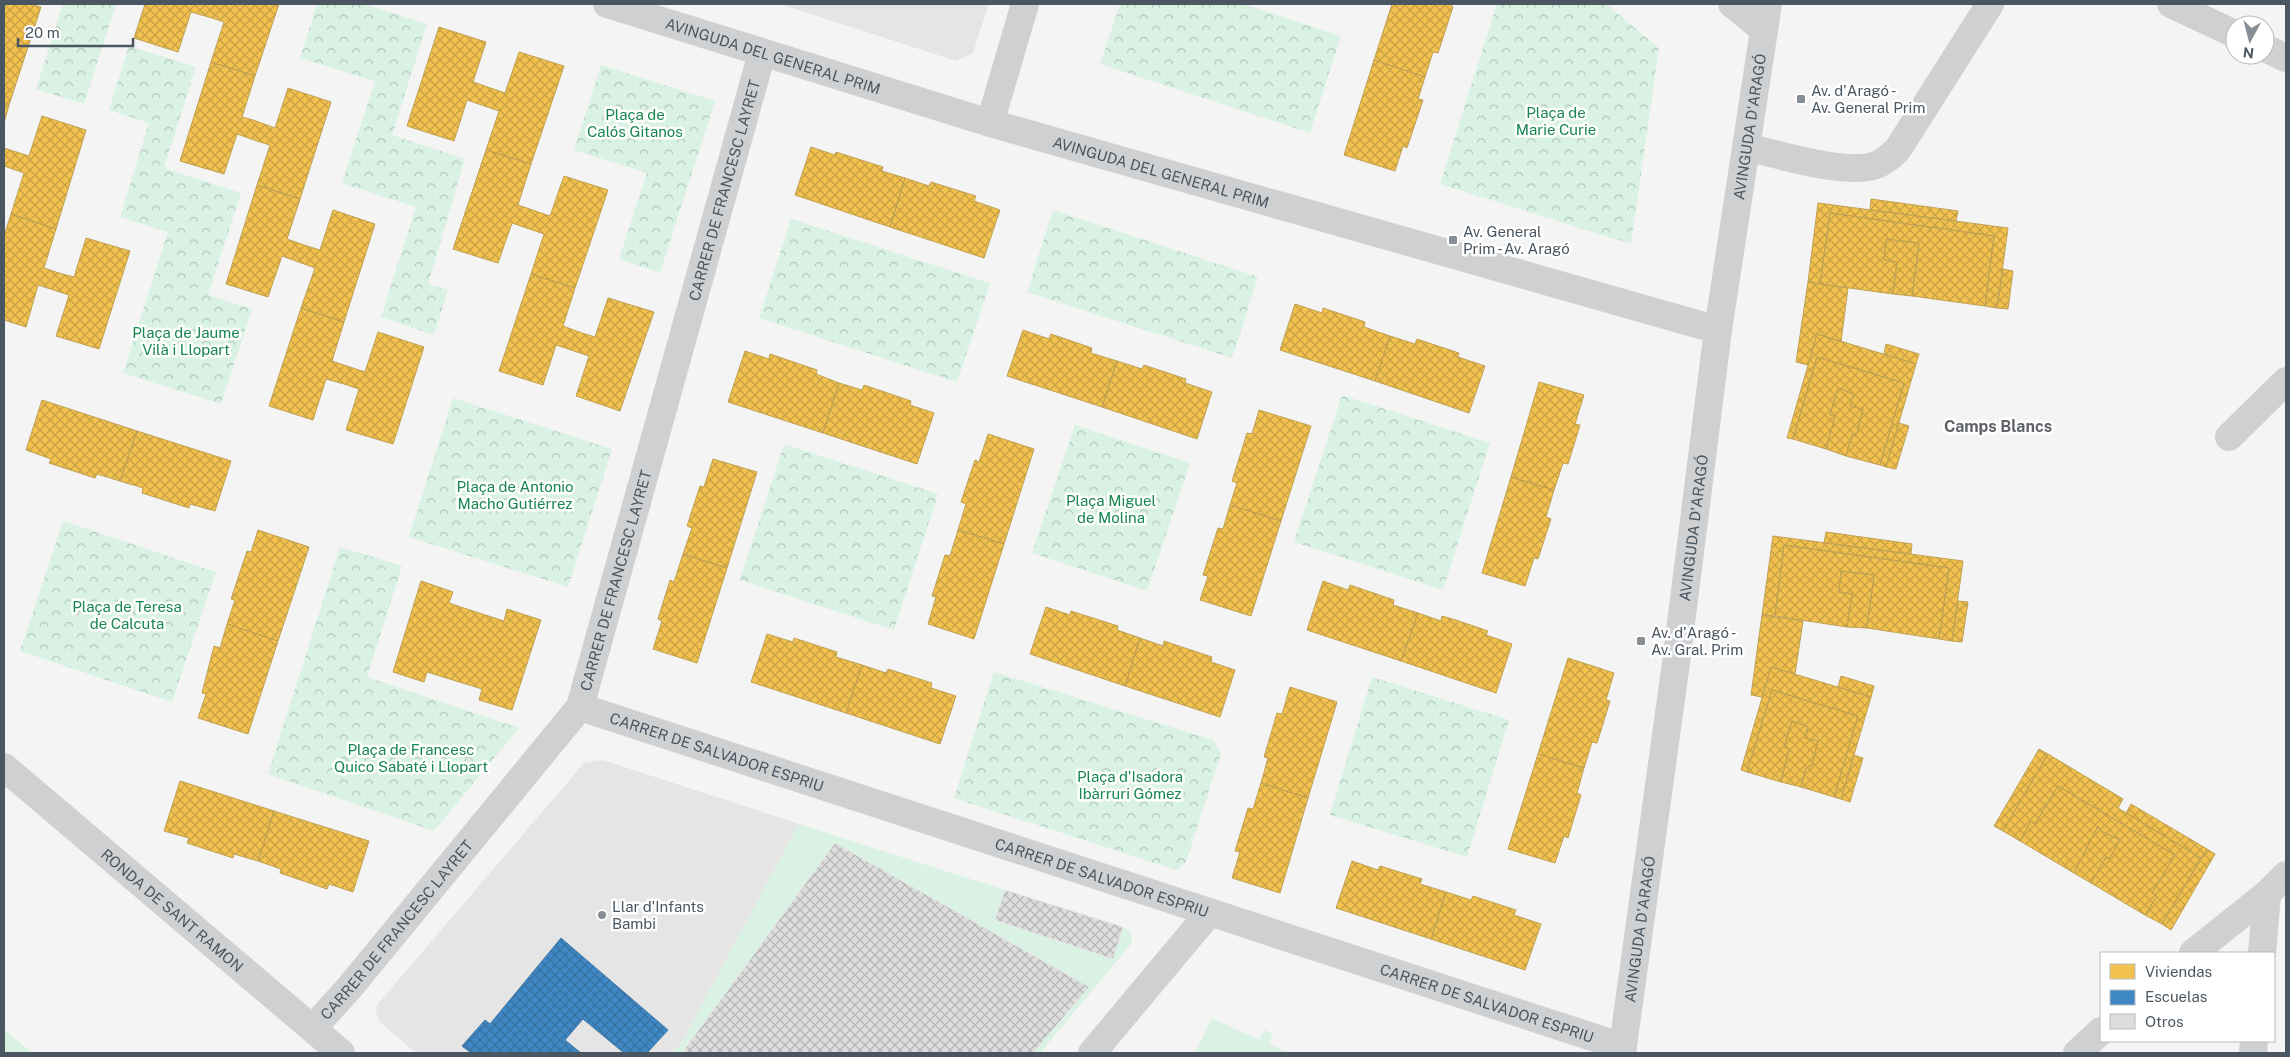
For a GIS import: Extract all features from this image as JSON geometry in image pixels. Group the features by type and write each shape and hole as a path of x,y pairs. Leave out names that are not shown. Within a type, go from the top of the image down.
{"street":[{"name":"AVINGUDA DEL GENERAL PRIM","path":"607,4 990,123 1718,330"},
{"path":"990,123 1025,4"},
{"path":"1732,4 1764,30"},
{"name":"AVINGUDA D'ARAGÓ","path":"1622,1050 1676,663 1718,330 1768,4"},
{"path":"1746,147 1829,166 1864,168 1877,165 1898,149 1990,4"},
{"path":"2172,4 2225,29"},
{"name":"CARRER DE FRANCESC LAYRET","path":"313,1028 350,987 580,707 762,53"},
{"path":"2229,437 2286,381"},
{"name":"CARRER DE SALVADOR ESPRIU","path":"580,707 1210,912 1622,1050"},
{"name":"RONDA DE SANT RAMON","path":"4,767 341,1053"},
{"path":"2194,952 2266,894 2286,875"},
{"path":"2262,952 2266,894"},
{"path":"1092,1053 1210,912"},
{"path":"2077,1053 2100,1032"}],"shaded area":[{"path":"780,4 989,4 973,53 956,61"},
{"name":"Llar d'Infants Bambi","path":"603,760 799,824 682,1042 672,1053 416,1053 381,1023 376,1014 377,1005 584,763"}],"green space":[{"path":"63,4 116,4 84,104 36,89"},
{"path":"317,4 364,4 427,24 392,135 465,159 428,284 448,290 434,335 381,317 416,207 342,183 375,81 300,58"},
{"path":"1120,4 1243,4 1341,36 1310,133 1100,64"},
{"name":"Plaça de Marie Curie","path":"1497,4 1606,4 1659,48 1631,244 1440,184"},
{"name":"Plaça de Jaume Vilà i Llopart","path":"129,46 196,67 164,168 241,193 208,295 252,309 221,404 123,373 168,232 120,217 149,123 109,110"},
{"name":"Plaça de Calós Gitanos","path":"601,65 715,101 660,273 619,259 647,173 574,150"},
{"path":"1053,210 1258,277 1232,358 1027,292"},
{"path":"791,219 990,283 957,382 759,318"},
{"path":"1342,395 1490,443 1443,590 1294,542"},
{"name":"Plaça de Antonio Macho Gutiérrez","path":"453,398 612,449 568,587 409,537"},
{"name":"Plaça Miguel de Molina","path":"1075,425 1190,463 1147,591 1032,553"},
{"path":"784,444 938,494 894,630 740,580"},
{"name":"Plaça de Teresa de Calcuta","path":"63,521 216,572 172,702 20,651"},
{"name":"Plaça de Francesc Quico Sabaté i Llopart","path":"340,547 402,566 367,677 519,728 434,831 268,774"},
{"name":"Plaça d'Isadora Ibàrruri Gómez","path":"994,672 1213,740 1221,753 1186,862 1176,870 954,798"},
{"path":"1372,677 1509,720 1467,857 1330,815"},
{"path":"799,824 1130,930 1132,943 1040,1053 672,1053 682,1042"},
{"path":"1212,1018 1259,1040 1265,1030 1273,1034 1269,1044 1288,1053 1195,1053"},
{"path":"4,1029 32,1053 4,1053"}],"building: Viviendas":[{"path":"4,4 29,4 41,7 9,105 4,103"},
{"path":"145,4 279,4 255,76 211,62 224,22 212,18 191,12 178,52 134,38"},
{"path":"1392,4 1449,4 1453,7 1438,53 1433,52 1425,77 1374,60"},
{"path":"439,27 486,42 473,82 505,93 519,52 564,66 531,164 486,150 499,111 467,100 454,141 407,126"},
{"path":"1374,60 1425,77 1418,99 1423,100 1407,148 1403,146 1395,171 1344,155"},
{"path":"211,62 255,76 242,117 275,128 288,88 331,102 300,199 257,185 270,145 237,134 224,174 180,161"},
{"path":"4,103 9,105 4,123"},
{"path":"42,116 86,130 56,229 11,214 24,173 4,166 4,148 29,156"},
{"path":"811,147 835,155 836,152 883,167 882,171 905,178 890,227 795,195"},
{"path":"486,150 531,164 518,205 550,216 564,176 608,190 575,288 531,274 544,234 512,223 498,263 453,249"},
{"path":"905,178 929,186 931,182 976,196 974,201 1000,210 984,258 890,227"},
{"path":"257,185 300,199 287,239 304,245 320,250 333,210 375,224 344,322 301,308 315,268 282,256 268,297 226,284"},
{"path":"1871,199 1958,211 1956,221 1870,210"},
{"path":"1818,203 2008,228 1997,308 1985,306 1994,236 1830,213 1820,284 1808,282"},
{"path":"1830,213 1994,236 1985,306 1912,296 1919,243 1886,239 1884,260 1897,262 1893,294 1820,284"},
{"path":"11,214 56,229 44,268 59,273 74,277 86,238 130,251 99,349 56,336 69,295 38,285 26,327 4,320 4,236"},
{"path":"1886,239 1919,243 1912,296 1893,294 1897,262 1884,260"},
{"path":"2003,269 2013,271 2008,309 1997,308"},
{"path":"531,274 575,288 563,326 582,333 595,337 608,298 654,312 620,411 576,396 589,356 556,345 543,385 499,371"},
{"path":"1808,282 1848,288 1841,342 1817,334 1808,365 1796,362"},
{"path":"1295,304 1322,313 1323,308 1365,322 1364,327 1390,336 1375,381 1280,350"},
{"path":"301,308 344,322 332,361 365,372 378,332 424,347 393,444 346,430 359,389 344,384 326,379 313,420 269,406"},
{"path":"1023,330 1049,339 1051,334 1092,348 1091,353 1117,361 1102,407 1007,376"},
{"path":"1817,334 1916,364 1886,467 1880,465 1904,383 1817,357 1793,439 1787,438"},
{"path":"1390,336 1415,344 1417,339 1459,353 1458,357 1485,366 1469,413 1375,381"},
{"path":"1886,344 1919,354 1916,364 1884,354"},
{"path":"745,351 769,359 770,354 817,370 816,374 839,383 823,433 728,402"},
{"path":"1817,357 1904,383 1880,465 1846,456 1852,435 1857,433 1863,409 1850,406 1854,394 1838,388 1830,415 1835,416 1826,449 1793,439"},
{"path":"1117,361 1142,369 1144,365 1186,379 1185,383 1212,392 1197,439 1102,407"},
{"path":"1539,382 1584,395 1575,424 1580,425 1568,464 1563,463 1554,490 1511,477"},
{"path":"839,383 862,390 864,385 911,401 910,405 934,413 917,464 823,433"},
{"path":"1838,388 1854,394 1850,406 1863,409 1857,433 1852,435 1846,456 1826,449 1835,416 1830,415"},
{"path":"42,400 137,431 120,481 97,474 95,478 49,463 51,459 26,450"},
{"path":"1259,410 1311,426 1281,521 1230,505 1237,483 1232,481 1247,433 1252,434"},
{"path":"1899,423 1909,426 1896,469 1886,467"},
{"path":"137,431 231,461 215,511 190,504 189,508 142,493 143,488 120,481"},
{"path":"988,434 1034,449 1004,544 958,530 966,504 961,502 975,460 979,462"},
{"path":"713,459 757,472 727,568 683,554 692,528 687,526 700,486 704,487"},
{"path":"1511,477 1554,490 1546,517 1551,519 1538,559 1534,558 1525,586 1482,573"},
{"path":"1230,505 1281,521 1251,616 1200,600 1208,576 1203,575 1218,528 1223,529"},
{"path":"258,530 309,547 278,641 227,624 235,600 231,599 247,551 251,552"},
{"path":"958,530 1004,544 974,639 928,624 936,597 932,596 945,555 950,556"},
{"path":"1826,532 1912,544 1911,554 1824,543"},
{"path":"1773,536 1963,561 1952,641 1939,639 1949,568 1784,545 1775,616 1762,615"},
{"path":"1784,545 1949,568 1939,639 1867,628 1874,575 1841,571 1839,592 1852,594 1847,627 1775,616"},
{"path":"683,554 727,568 697,663 653,649 662,621 658,619 670,580 674,582"},
{"path":"1841,571 1874,575 1867,628 1847,627 1852,594 1839,592"},
{"path":"421,581 453,592 449,603 467,609 504,621 507,609 541,620 512,710 479,700 482,689 427,672 424,682 393,672"},
{"path":"1323,581 1348,590 1350,585 1394,600 1393,605 1418,613 1401,661 1307,630"},
{"path":"1958,601 1968,602 1962,642 1952,641"},
{"path":"1046,607 1070,615 1071,611 1118,626 1117,630 1140,638 1125,686 1030,654"},
{"path":"1418,613 1441,621 1442,616 1456,620 1488,631 1486,635 1512,644 1496,693 1401,661"},
{"path":"1762,615 1803,621 1795,674 1771,667 1762,697 1751,695"},
{"path":"227,624 278,641 248,734 198,718 206,694 202,693 214,646 220,648"},
{"path":"767,634 793,642 794,638 837,652 836,657 862,665 846,713 751,682"},
{"path":"1140,638 1163,646 1164,641 1212,657 1211,662 1235,670 1220,717 1125,686"},
{"path":"1568,658 1614,673 1606,700 1610,701 1597,743 1592,742 1584,768 1538,754"},
{"path":"862,665 886,673 888,669 932,683 931,688 956,696 940,744 846,713"},
{"path":"1771,667 1871,697 1841,799 1834,797 1858,716 1772,690 1747,772 1741,770"},
{"path":"1841,676 1874,686 1871,697 1838,687"},
{"path":"1290,687 1337,702 1308,798 1261,783 1268,758 1264,757 1277,713 1282,714"},
{"path":"1772,690 1858,716 1834,797 1801,787 1806,768 1812,765 1818,741 1805,738 1808,727 1797,722 1792,721 1784,747 1789,749 1781,782 1747,772"},
{"path":"1792,721 1808,727 1805,738 1818,741 1812,765 1806,768 1801,787 1781,782 1789,749 1784,747"},
{"path":"2039,749 2048,754 2003,831 1994,826"},
{"path":"1538,754 1584,768 1577,793 1581,795 1568,838 1564,836 1555,863 1508,849"},
{"path":"2048,754 2123,799 2118,808 2201,858 2162,924 2145,915 2157,896 2152,893 2175,855 2058,786 2035,824 2031,821 2020,841 2003,831"},
{"path":"1854,755 1863,758 1850,802 1841,799"},
{"path":"180,781 274,811 258,861 234,854 233,858 187,843 189,838 164,831"},
{"path":"1261,783 1308,798 1280,893 1232,878 1240,852 1235,851 1248,808 1253,809"},
{"path":"2058,786 2175,855 2152,893 2157,896 2145,915 2091,883 2106,857 2109,859 2120,840 2101,831 2098,826 2074,873 2020,841 2031,821 2035,824"},
{"path":"2131,804 2207,849 2201,858 2126,813"},
{"path":"274,811 369,841 353,892 329,884 327,889 280,873 281,869 258,861"},
{"path":"2098,826 2101,831 2120,840 2109,859 2106,857 2091,883 2074,873"},
{"path":"2207,849 2215,854 2171,930 2162,924"},
{"path":"1352,861 1378,870 1380,866 1422,879 1420,884 1446,892 1431,939 1336,908"},
{"path":"1446,892 1471,900 1473,896 1516,910 1514,915 1541,924 1525,970 1431,939"}],"building: Escuelas":[{"path":"561,938 668,1030 647,1053 624,1053 583,1019 565,1040 581,1053 471,1053 462,1046 485,1020 490,1024"}],"building: Otros":[{"path":"835,843 1089,987 1033,1053 682,1053"},
{"path":"1005,890 1123,927 1113,959 995,920"}],"place":[{"name":"Av. d'Aragó - Av. General Prim","path":"1801,99"},
{"name":"Av. General Prim - Av. Aragó","path":"1453,240"},
{"name":"Av. d'Aragó - Av. Gral. Prim","path":"1641,641"},
{"name":"Llar d'Infants Bambi","path":"602,915"}],"district":[{"name":"Camps Blancs","path":"1998,426"}]}
